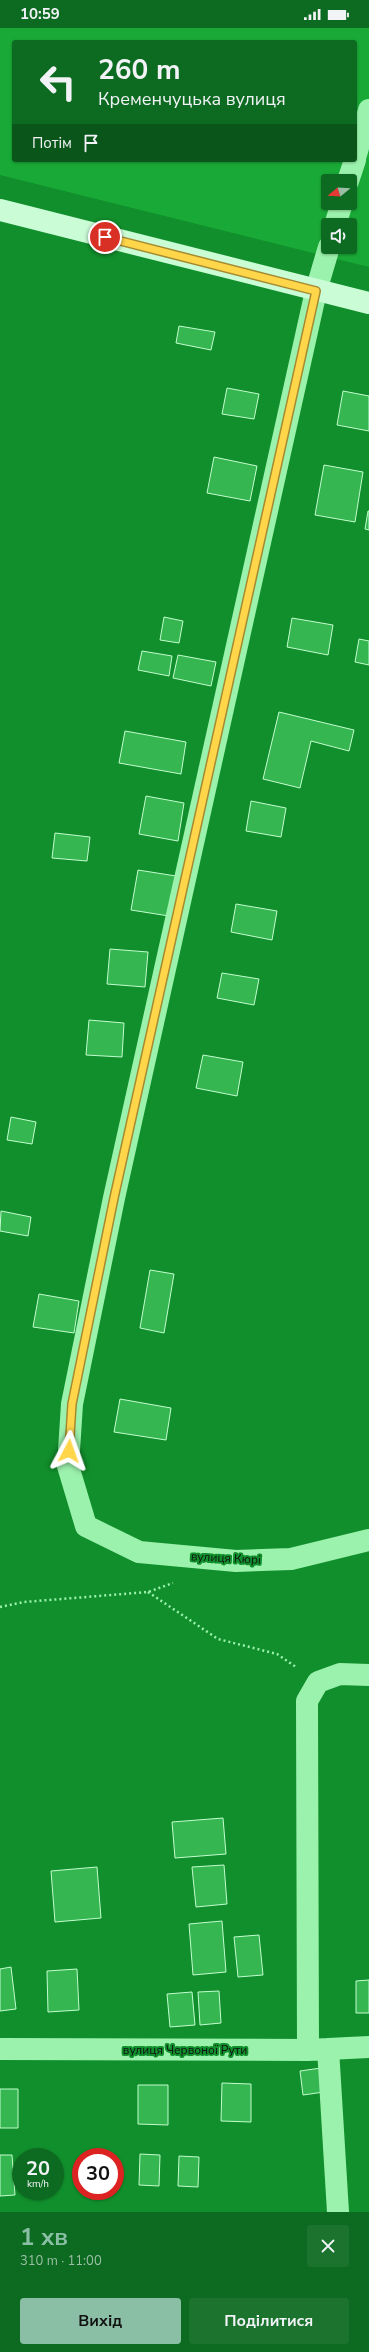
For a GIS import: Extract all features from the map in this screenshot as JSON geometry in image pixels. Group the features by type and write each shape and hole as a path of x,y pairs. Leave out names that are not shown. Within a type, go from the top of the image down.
{"street":[{"path":"357,152 369,110"},
{"path":"350,174 354,162"},
{"path":"0,210 369,304"},
{"path":"316,291 327,254"},
{"name":"вулиця Кюрі","path":"316,291 114,1198 72,1404 68,1466 86,1526 139,1552 236,1561 291,1559 369,1540"},
{"path":"338,2212 318,2049 307,1701 318,1682 340,1674 369,1674"},
{"name":"вулиця Червоної Рути","path":"0,2049 318,2049 369,2046"}],"path":[{"path":"0,1607 24,1602 148,1592 177,1582"},
{"path":"148,1592 218,1639 277,1654 318,1682"}],"green space":[{"path":"0,28 369,28 369,267 0,175"}],"building":[{"path":"179,326 215,332 211,350 176,343"},
{"path":"227,388 259,394 254,419 222,414"},
{"path":"343,391 369,396 369,431 337,425"},
{"path":"214,457 257,466 250,501 207,493"},
{"path":"324,465 363,472 355,522 315,515"},
{"path":"369,511 369,530 365,529"},
{"path":"164,617 183,621 179,643 160,640"},
{"path":"292,618 333,625 328,655 287,647"},
{"path":"359,639 369,641 369,665 355,662"},
{"path":"142,651 172,656 169,676 138,670"},
{"path":"178,655 216,662 211,686 173,678"},
{"path":"279,712 354,730 349,751 311,741 300,788 263,779"},
{"path":"125,731 186,742 181,774 119,763"},
{"path":"146,796 184,803 178,841 139,834"},
{"path":"251,801 286,808 281,837 246,831"},
{"path":"55,833 90,837 87,861 52,858"},
{"path":"138,870 176,876 169,916 131,910"},
{"path":"236,904 277,911 272,940 231,932"},
{"path":"110,949 148,952 145,987 107,984"},
{"path":"222,973 259,979 254,1005 217,998"},
{"path":"89,1020 124,1023 122,1057 86,1055"},
{"path":"203,1055 243,1062 237,1096 196,1088"},
{"path":"11,1117 36,1122 32,1144 7,1140"},
{"path":"1,1211 31,1217 28,1236 0,1231"},
{"path":"150,1270 174,1274 164,1333 140,1328"},
{"path":"39,1294 79,1301 74,1333 33,1327"},
{"path":"120,1399 171,1408 166,1440 114,1432"},
{"path":"223,1818 226,1854 175,1858 172,1822"},
{"path":"224,1865 227,1904 196,1907 192,1867"},
{"path":"97,1867 101,1918 55,1922 51,1871"},
{"path":"222,1921 226,1972 193,1975 189,1924"},
{"path":"259,1935 263,1975 238,1977 234,1937"},
{"path":"11,1967 16,2009 0,2011 0,1969"},
{"path":"77,1969 79,2010 48,2012 47,1971"},
{"path":"369,1980 369,2013 356,2013 356,1981"},
{"path":"219,1991 221,2023 200,2025 198,1992"},
{"path":"192,1992 195,2025 170,2027 167,1994"},
{"path":"321,2068 324,2092 303,2095 300,2071"},
{"path":"222,2083 251,2084 251,2122 221,2121"},
{"path":"138,2085 168,2085 168,2125 138,2124"},
{"path":"0,2089 18,2089 18,2128 0,2128"},
{"path":"140,2154 160,2155 159,2186 139,2185"},
{"path":"0,2155 12,2155 12,2195 0,2196"},
{"path":"179,2156 199,2157 198,2187 178,2186"}],"route":[{"path":"69,1451 72,1404 114,1198 316,291 105,237"}]}
